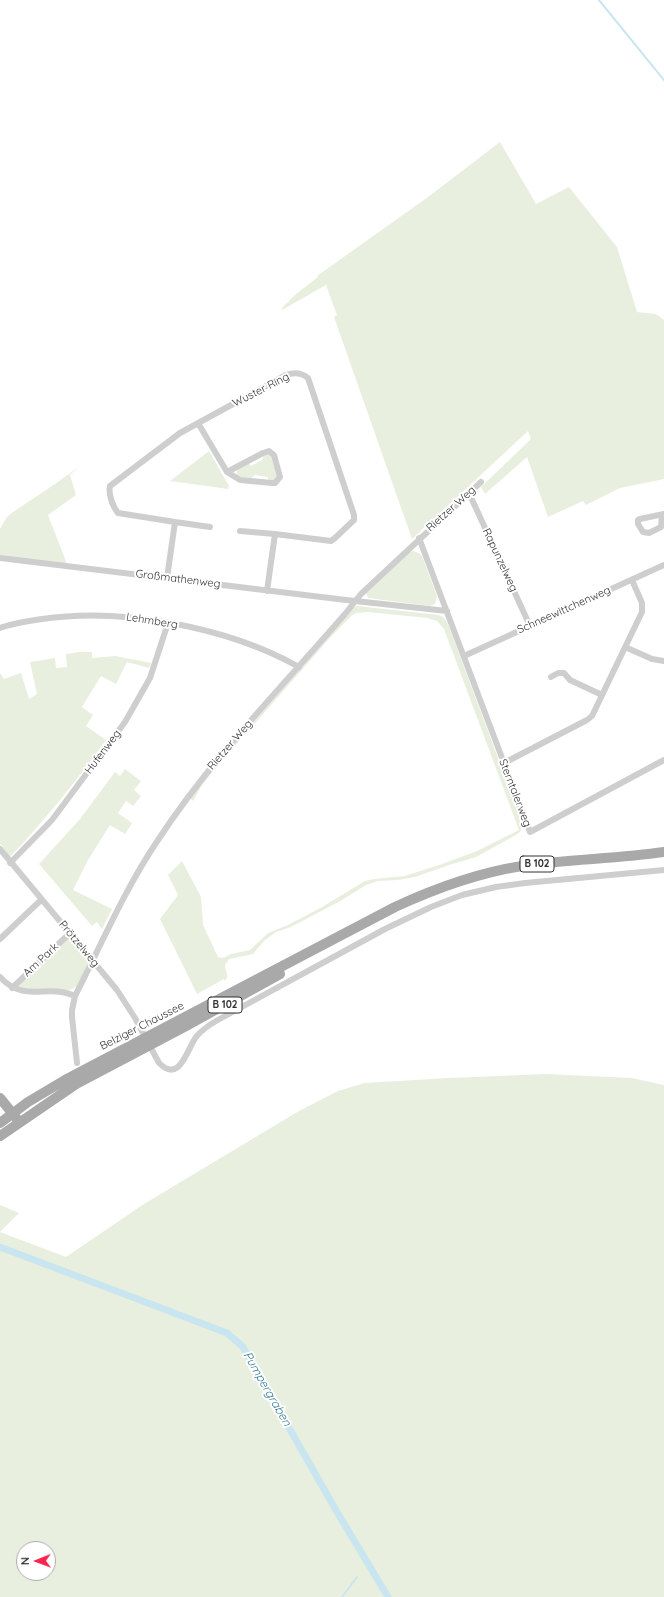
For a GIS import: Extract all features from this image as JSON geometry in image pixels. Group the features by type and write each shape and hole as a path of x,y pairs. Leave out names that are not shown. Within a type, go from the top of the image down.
{"main road":[{"name":"Belziger Chaussee","path":"0,1136 76,1084 147,1042 297,959 415,898 459,881 507,869 566,861 664,852"},
{"name":"Belziger Chaussee","path":"1,1121 52,1087 147,1042"},
{"path":"0,1098 13,1113 16,1124 1,1121"}],"street":[{"name":"Wuster Ring","path":"210,527 118,513 111,498 110,488 112,484 172,438 286,375 295,373 301,374 308,378 354,515 354,520 331,541 240,531"},
{"path":"198,423 227,472 240,480 275,483 281,474 274,455 269,451 263,452 227,472"},
{"name":"Rietzer Weg","path":"77,1063 72,1017 75,996 134,879 163,832 207,771 368,586 481,482"},
{"name":"Rapunzelweg","path":"470,493 530,626"},
{"path":"167,578 174,522"},
{"path":"268,591 275,534"},
{"name":"Sterntalerweg","path":"419,538 530,832 664,760"},
{"name":"Großmathenweg","path":"0,558 355,601"},
{"name":"Schneewittchenweg","path":"464,656 664,565"},
{"path":"504,763 592,716 643,609 632,580"},
{"path":"355,601 447,611"},
{"name":"Lehmberg","path":"0,628 27,621 80,615 119,616 168,623 202,630 242,641 283,658 298,667"},
{"name":"Hufenweg","path":"10,864 52,820 125,722 150,678 168,623"},
{"path":"626,646 652,660 664,661"},
{"path":"550,677 558,673 564,673 570,680 602,696"},
{"name":"Prötzelweg","path":"0,849 10,864 70,933 127,1004 154,1055 162,1066 172,1069 177,1067 182,1062 196,1037 216,1021 385,929 431,907 462,895 496,887 664,870"},
{"path":"0,939 42,900"},
{"name":"Am Park","path":"12,988 70,933"},
{"path":"0,977 12,988 26,992 58,991 75,996"}],"green space":[{"path":"500,142 536,204 569,187 617,247 637,312 656,314 664,320 664,479 620,488 586,505 583,501 548,517 527,457 485,494 481,487 531,439 528,431 412,539 334,317 337,315 326,285 282,310 282,308 296,294 318,277 317,276 428,197"},
{"path":"209,451 229,486 228,489 170,481"},
{"path":"264,454 271,455 278,472 277,478 273,481 268,481 268,477 255,475 251,478 239,477 237,475 237,469 249,463 251,466 262,460"},
{"path":"79,467 70,475 76,495 48,515 67,564 0,556 0,529 6,518"},
{"path":"413,551 422,556 437,596 435,604 430,606 368,598 366,593 409,552"},
{"path":"357,606 439,615 443,617 448,624 522,822 521,831 476,857 415,877 378,881 366,885 342,900 291,927 276,932 264,941 253,954 229,959 225,965 227,975 225,981 224,979 197,994 160,919 178,895 168,875 182,861 201,897 203,925 218,957 223,958 231,954 250,950 268,933 288,925 322,907 365,881 405,876 445,863 477,851 519,830 444,629 437,621 427,618 368,612 356,613 351,616 328,640 214,770 202,785 193,801 190,798 209,773 353,608"},
{"path":"92,652 92,658 115,656 151,663 149,668 127,662 116,684 101,676 82,707 93,715 86,726 106,740 60,800 10,857 0,843 0,673 4,679 21,673 29,699 37,694 30,662 55,658 56,668 67,667 66,654"},
{"path":"125,769 141,781 134,790 141,796 133,806 126,801 118,813 132,823 125,834 110,825 88,860 73,890 112,909 102,929 97,922 92,926 39,864 80,819 115,772 120,776"},
{"path":"69,936 86,957 88,964 77,986 70,990 27,990 18,988 18,985"},
{"path":"547,1074 632,1078 664,1085 664,1597 0,1597 0,1232 66,1257 144,1204 299,1111 338,1091 365,1083"},
{"path":"0,1205 19,1213 0,1232"}],"waterway":[{"path":"599,0 664,80"},
{"name":"Pumpergraben","path":"0,1247 227,1333 243,1347 337,1512 388,1597"},
{"path":"342,1597 357,1577"}]}
